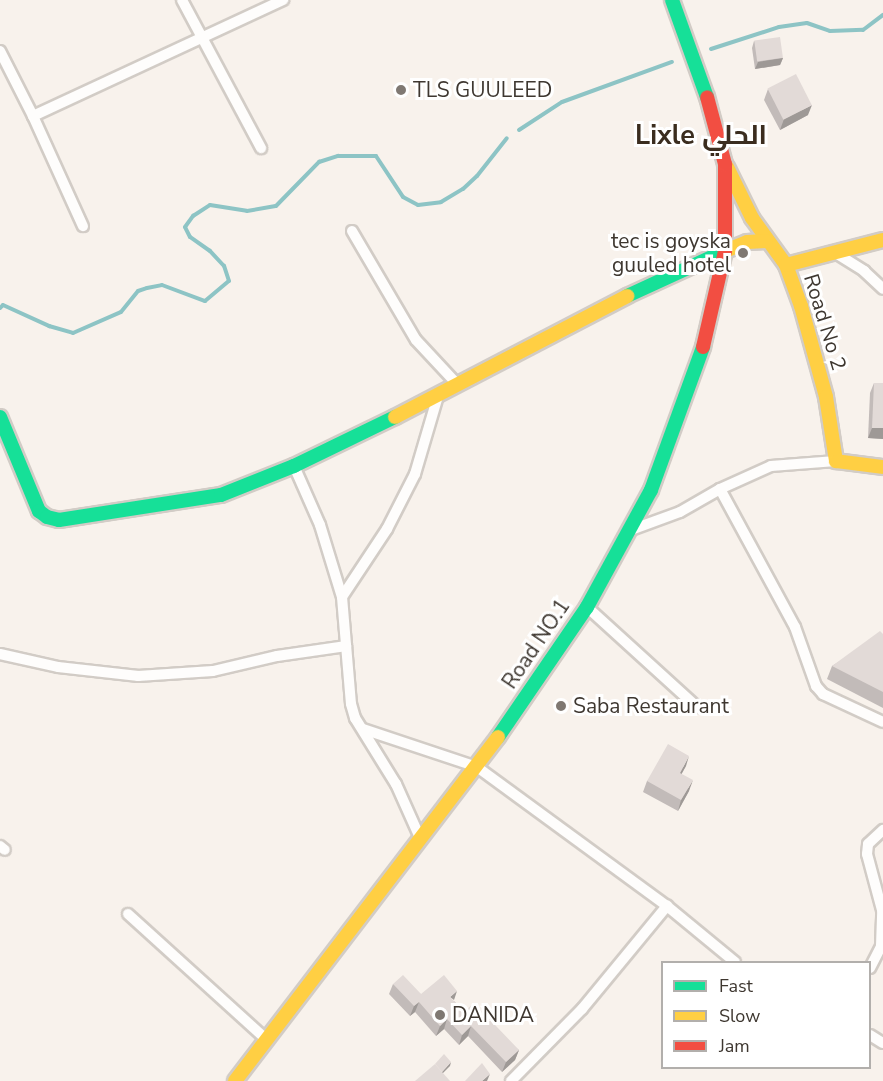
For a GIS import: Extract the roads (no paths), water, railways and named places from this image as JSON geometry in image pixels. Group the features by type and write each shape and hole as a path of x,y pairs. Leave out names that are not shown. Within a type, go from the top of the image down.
{"main road":[{"path":"672,0 702,78 725,164"},
{"name":"Road No 2","path":"725,164 737,191 766,241 786,265 801,306 826,397 836,461"},
{"name":"Road NO.1","path":"236,1081 477,767 587,607 651,490 704,344 725,251 725,164"},
{"path":"786,265 883,240"},
{"path":"0,417 39,511 47,517 59,520 220,495 294,466 438,396 604,306 747,242 766,241"},
{"path":"836,461 883,468"}],"street":[{"path":"182,0 261,148"},
{"path":"33,116 283,0"},
{"path":"0,51 33,116 83,226"},
{"path":"352,231 416,339 458,385"},
{"path":"834,252 864,271 883,289"},
{"path":"342,597 387,529 415,474 438,396"},
{"path":"628,531 680,512 720,489 771,466 836,461"},
{"path":"294,466 320,525 342,597 351,704 355,718 396,784 421,840"},
{"path":"720,489 795,627 816,686 823,694 883,722"},
{"path":"587,607 697,707"},
{"path":"0,654 58,667 138,676 213,671 277,656 346,646"},
{"path":"363,729 477,767 667,906 733,961"},
{"path":"871,966 881,946 882,910 867,854 868,844 883,830"},
{"path":"511,1081 582,1009 667,906"},
{"path":"128,914 266,1039"}],"waterway":[{"path":"711,49 779,27 807,23 830,31 863,30 883,15"},
{"path":"519,130 562,102 672,62"},
{"path":"0,308 3,305 49,326 73,333 121,312 138,291 147,288 162,285 205,301 229,281 224,266 210,251 190,237 185,227 193,216 210,205 247,211 276,206 319,162 338,156 376,156 403,197 418,205 441,202 463,189 477,176 507,138"}],"place":[{"name":"TLS GUULEED","path":"401,90"},
{"name":"tec is goyska guuled hotel","path":"743,253"},
{"name":"Saba Restaurant","path":"561,706"},
{"name":"DANIDA","path":"440,1015"}],"district":[{"name":"Lixle الحلي","path":"701,136"}]}
